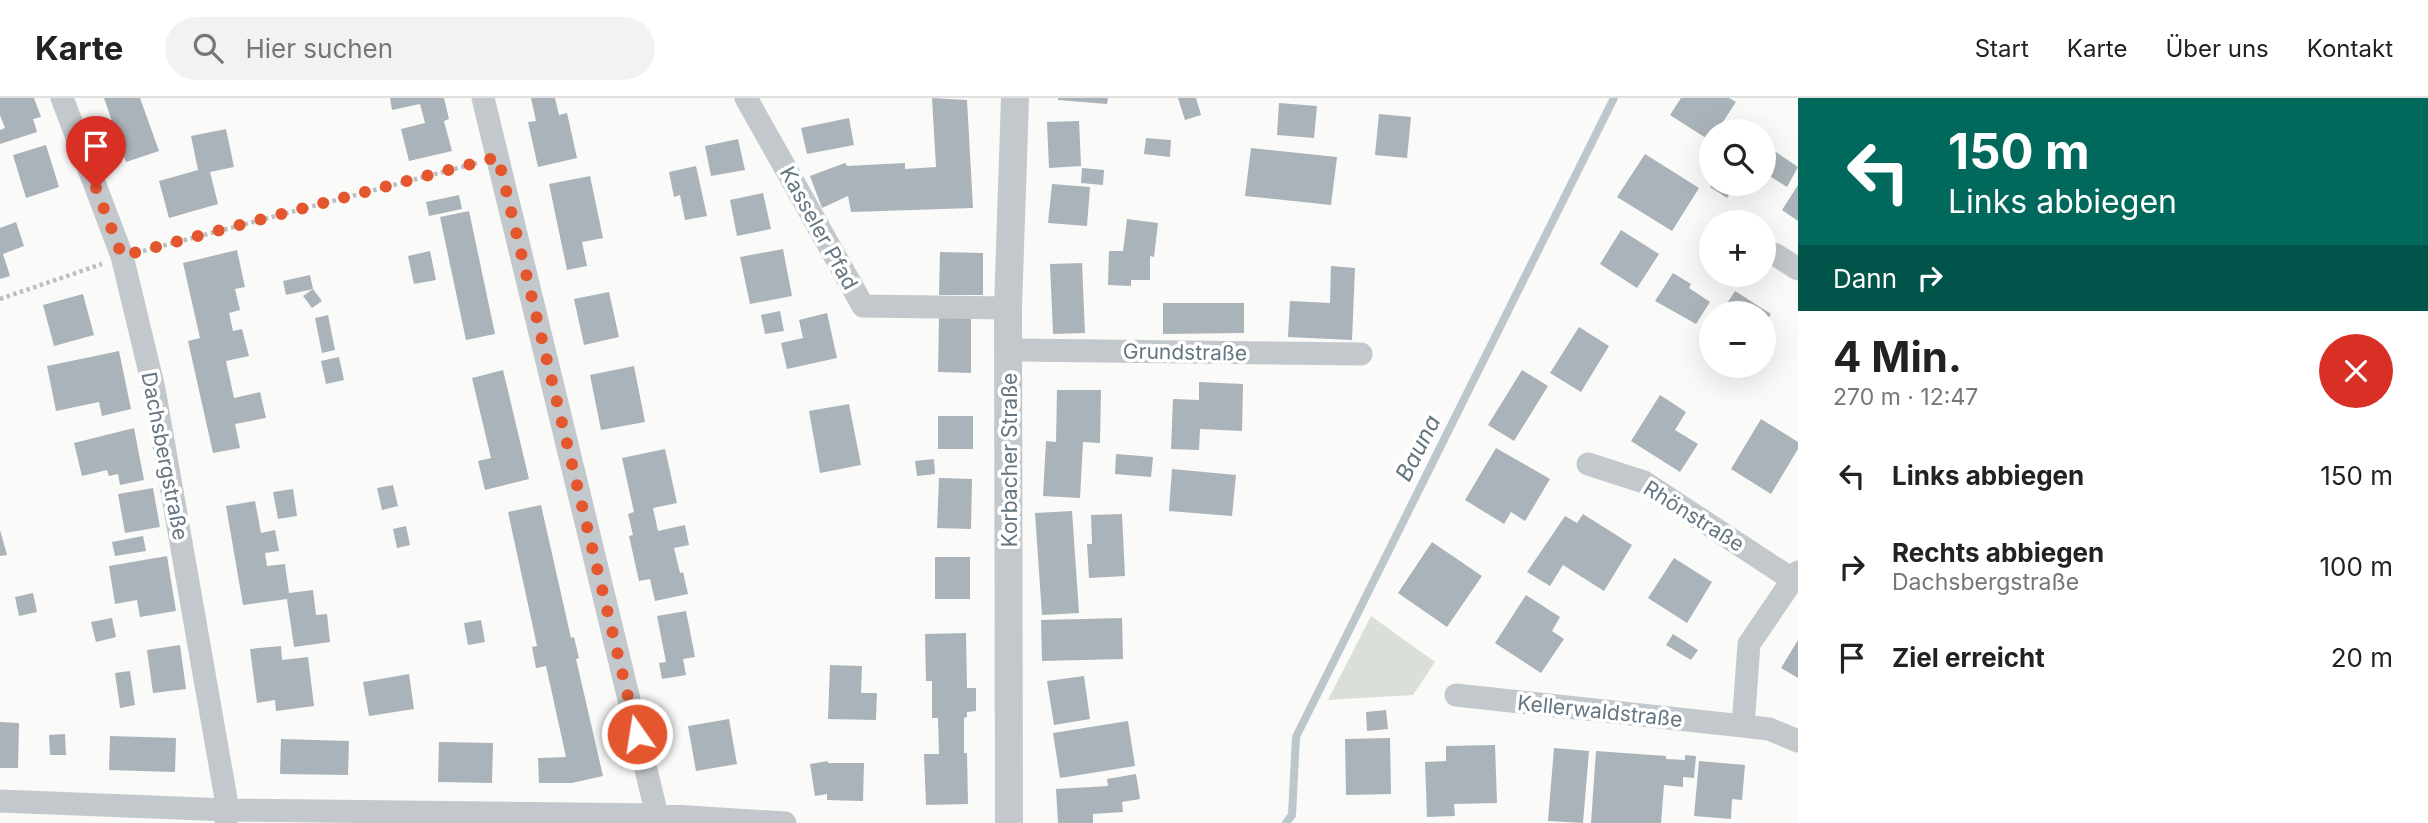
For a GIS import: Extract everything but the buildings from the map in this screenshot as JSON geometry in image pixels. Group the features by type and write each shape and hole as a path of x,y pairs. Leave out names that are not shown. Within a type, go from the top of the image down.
{"street":[{"name":"Dachsbergstraße","path":"62,98 122,256 154,389 227,816"},
{"path":"483,98 656,819"},
{"name":"Kasseler Pfad","path":"746,98 863,306 1008,308"},
{"name":"Korbacher Straße","path":"1009,823 1008,308 1015,98"},
{"path":"1776,255 1798,269"},
{"name":"Grundstraße","path":"1009,350 1361,354"},
{"name":"Rhönstraße","path":"1588,464 1644,482 1796,576"},
{"path":"1743,726 1749,644 1796,576"},
{"name":"Kellerwaldstraße","path":"1456,695 1769,729 1798,741"},
{"path":"0,801 227,816 656,819 785,823"}],"path":[{"path":"0,299 122,256 498,157"}],"shaded area":[{"path":"1371,616 1435,662 1413,695 1328,700"}],"waterway":[{"name":"Bauna","path":"1286,823 1292,815 1296,737 1614,98"}],"route":[{"path":"96,188 122,256 498,157 637,734"}]}
